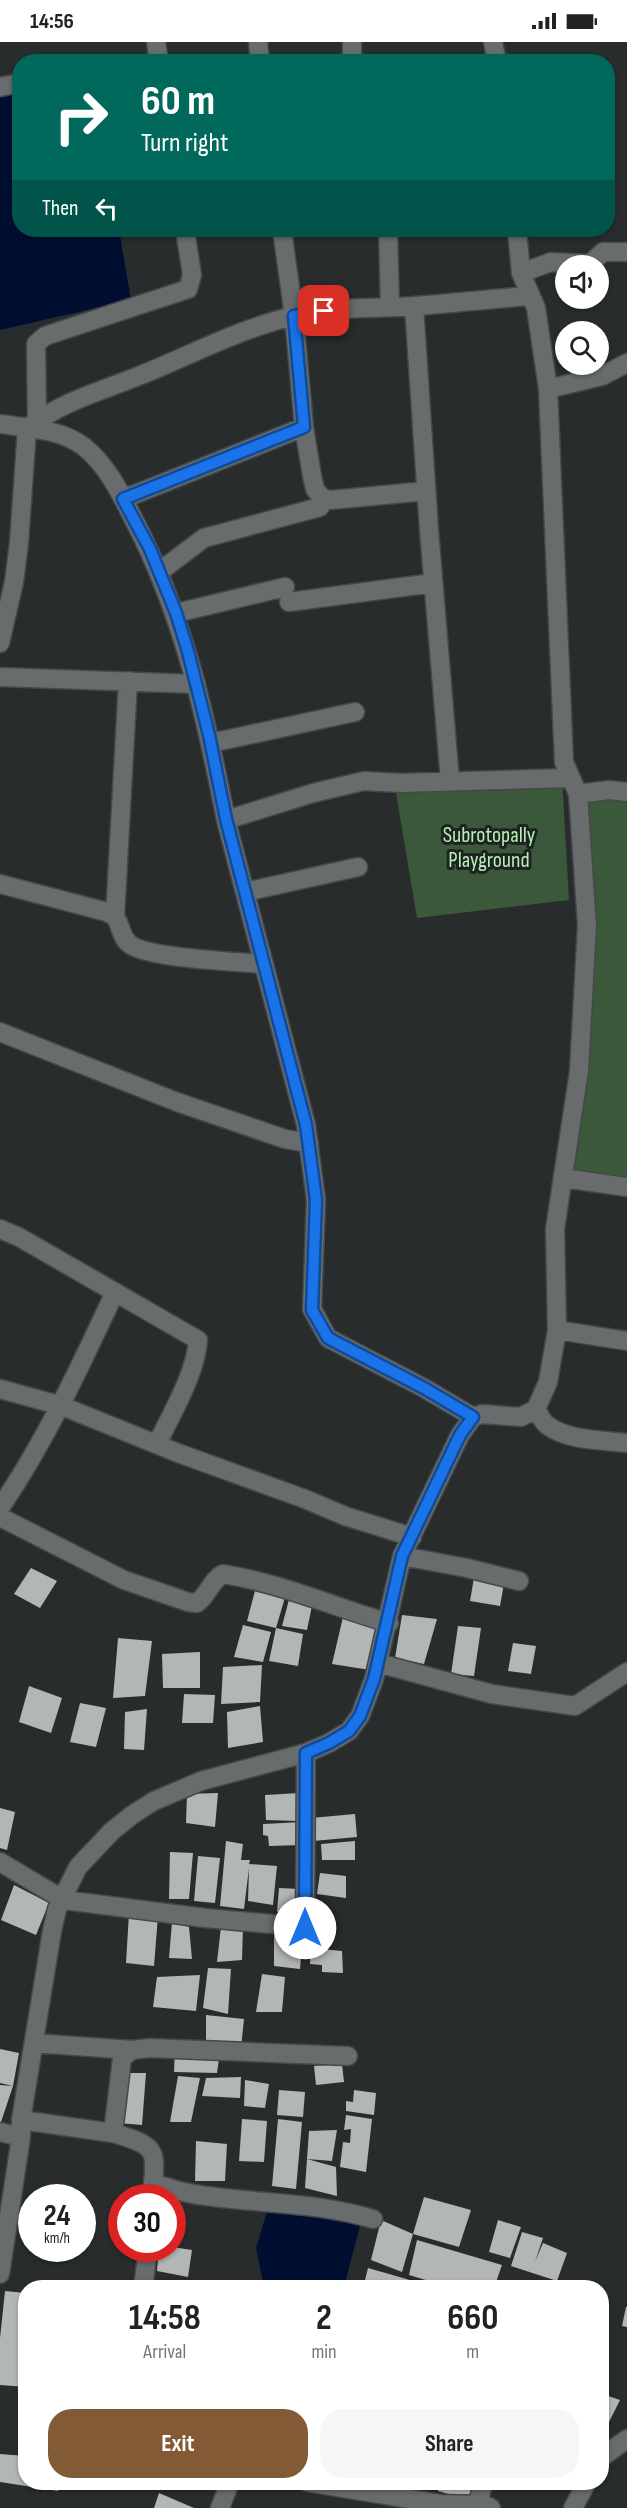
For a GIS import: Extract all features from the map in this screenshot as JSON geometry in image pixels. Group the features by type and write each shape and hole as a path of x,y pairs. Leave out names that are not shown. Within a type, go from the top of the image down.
{"street":[{"path":"0,643 18,553 32,424 36,344 45,336 188,289 192,275 186,237"},
{"path":"283,237 294,316 304,427 315,489 322,498 331,500 426,491"},
{"path":"388,237 390,307"},
{"path":"0,2274 52,1931 57,1909 64,1900 78,1867 112,1831 154,1801 201,1781 306,1753 349,1731 360,1716 378,1663 389,1623 402,1556 460,1435 473,1417 482,1414 521,1417 536,1409 548,1382 557,1330 555,1229 579,1071 587,925 575,786 564,762 548,389 536,308 521,273 518,237"},
{"path":"521,273 551,262 590,264 603,252 627,252"},
{"path":"32,424 70,401 101,391 199,351 229,336 294,316 347,308 414,306 529,296"},
{"path":"414,306 426,491 450,781"},
{"path":"548,389 602,376 627,363"},
{"path":"0,424 32,424 82,446 113,478 159,572 176,613 211,743 226,819 306,1125 316,1200 312,1310 328,1338 424,1388 473,1417"},
{"path":"123,499 304,427"},
{"path":"159,572 204,538 320,507"},
{"path":"176,613 287,594 433,583"},
{"path":"0,677 196,684"},
{"path":"128,681 115,917 122,935 128,944 137,949 194,958 264,964"},
{"path":"211,743 355,712"},
{"path":"226,819 312,793 364,781 401,783 450,781 575,786 627,792"},
{"path":"245,892 358,867"},
{"path":"0,884 103,910 115,917"},
{"path":"0,1032 177,1102 266,1133 309,1143"},
{"path":"563,1178 627,1187"},
{"path":"0,1229 19,1237 198,1341 198,1350 157,1444"},
{"path":"0,1508 29,1464 62,1406 115,1292"},
{"path":"557,1330 627,1341"},
{"path":"0,1389 62,1406 345,1516 412,1537"},
{"path":"536,1409 546,1424 564,1433 585,1439 627,1443"},
{"path":"0,1516 124,1580 188,1602 197,1603 205,1597 218,1576 223,1574 389,1623"},
{"path":"402,1556 467,1568 519,1581"},
{"path":"378,1663 492,1694 575,1706 627,1672"},
{"path":"0,1862 64,1900 305,1928 306,1753"},
{"path":"34,2043 132,2050 150,2048 348,2056"},
{"path":"113,2133 122,2058 132,2050"},
{"path":"0,2132 21,2129 113,2133 139,2140 150,2148 156,2160 153,2184"},
{"path":"186,2193 315,2206 373,2218"},
{"path":"144,2280 146,2262"},
{"path":"609,2452 627,2439"},
{"path":"220,2508 227,2490"},
{"path":"355,2490 440,2504 484,2506 484,2490"},
{"path":"573,2508 583,2490"}],"green space":[{"name":"Subrotopally Playground","path":"562,778 569,900 417,918 396,793"},
{"path":"612,796 627,798 627,1181 574,1172 588,1072 596,945 585,801"}],"water":[{"path":"12,93 12,237 120,237 131,300 0,330 0,94"},
{"path":"268,2208 361,2222 346,2280 263,2280 256,2248"}],"building":[{"path":"31,1568 57,1581 40,1608 14,1594"},
{"path":"475,1572 505,1578 500,1606 470,1601"},
{"path":"256,1587 286,1594 276,1628 247,1621"},
{"path":"290,1596 313,1601 307,1630 282,1626"},
{"path":"402,1615 437,1619 424,1664 395,1658"},
{"path":"343,1617 378,1623 370,1670 332,1664"},
{"path":"243,1625 271,1632 263,1662 234,1657"},
{"path":"458,1626 481,1628 474,1676 451,1674"},
{"path":"276,1628 303,1634 298,1666 269,1661"},
{"path":"118,1638 152,1641 145,1696 113,1698"},
{"path":"513,1643 536,1646 531,1674 508,1671"},
{"path":"200,1652 200,1688 163,1688 162,1654"},
{"path":"262,1665 260,1702 221,1704 223,1667"},
{"path":"29,1686 62,1698 51,1733 19,1722"},
{"path":"184,1694 215,1695 213,1723 182,1723"},
{"path":"80,1703 106,1708 96,1747 70,1742"},
{"path":"260,1706 263,1742 228,1748 227,1712"},
{"path":"147,1709 144,1750 124,1749 125,1712"},
{"path":"218,1793 215,1827 186,1823 187,1794"},
{"path":"300,1793 298,1821 266,1820 265,1795"},
{"path":"0,1808 15,1812 7,1850 0,1848"},
{"path":"355,1814 357,1837 313,1841 311,1818"},
{"path":"303,1822 303,1845 269,1846 268,1836 263,1835 263,1824"},
{"path":"226,1841 243,1844 241,1860 250,1860 249,1864 277,1866 273,1905 248,1901 249,1868 244,1909 220,1906"},
{"path":"355,1841 355,1860 322,1860 321,1844"},
{"path":"170,1852 193,1853 189,1899 169,1899"},
{"path":"198,1856 220,1858 215,1903 194,1901"},
{"path":"320,1873 346,1876 346,1898 317,1894"},
{"path":"14,1885 49,1903 36,1935 1,1920"},
{"path":"279,1888 300,1889 299,1915 277,1912"},
{"path":"129,1913 158,1916 154,1966 126,1963"},
{"path":"172,1922 189,1927 192,1959 169,1958"},
{"path":"221,1927 243,1927 242,1960 217,1962"},
{"path":"274,1931 303,1933 300,1969 274,1966"},
{"path":"311,1948 342,1951 343,1973 322,1972 322,1965 310,1964"},
{"path":"208,1968 231,1969 228,2014 203,2008"},
{"path":"262,1974 285,1977 282,2012 256,2012"},
{"path":"200,1975 196,2011 153,2007 157,1977"},
{"path":"206,2015 244,2019 241,2048 206,2042"},
{"path":"0,2049 19,2053 13,2086 0,2083"},
{"path":"175,2049 220,2052 217,2073 174,2072"},
{"path":"342,2064 344,2082 316,2085 314,2066"},
{"path":"125,2073 146,2073 142,2125 119,2123"},
{"path":"178,2076 200,2078 191,2122 170,2122"},
{"path":"241,2077 240,2098 202,2096 206,2078"},
{"path":"245,2080 269,2084 265,2108 244,2106"},
{"path":"0,2085 13,2086 0,2125"},
{"path":"279,2090 305,2092 303,2117 277,2115"},
{"path":"354,2090 376,2093 374,2115 346,2111 346,2101 353,2102"},
{"path":"346,2115 372,2119 366,2172 340,2167 343,2142 350,2143 351,2129 344,2130"},
{"path":"242,2119 267,2121 264,2162 239,2161"},
{"path":"278,2119 302,2122 296,2189 272,2186"},
{"path":"337,2130 332,2161 307,2159 309,2131"},
{"path":"196,2141 227,2144 225,2181 195,2181"},
{"path":"307,2159 336,2167 337,2196 305,2188"},
{"path":"424,2197 471,2210 459,2247 413,2234"},
{"path":"381,2220 413,2234 402,2272 371,2260"},
{"path":"498,2220 521,2227 510,2258 489,2252"},
{"path":"522,2232 543,2238 535,2262 543,2243 567,2253 557,2280 511,2266"},
{"path":"417,2240 502,2265 497,2280 426,2280 409,2275"},
{"path":"186,2249 192,2250 188,2277 157,2271 158,2262 186,2262"},
{"path":"368,2268 403,2278 402,2280 365,2280"},
{"path":"5,2291 18,2292 18,2386 0,2385 0,2338"},
{"path":"627,2307 627,2327 622,2326"},
{"path":"609,2396 620,2400 609,2422"},
{"path":"0,2454 18,2455 18,2485 0,2482"},
{"path":"438,2490 476,2490 473,2501"},
{"path":"159,2493 194,2508 154,2508"}],"route":[{"path":"305,1928 306,1753 349,1731 360,1716 374,1679 389,1623 402,1556 460,1435 473,1417 424,1388 328,1338 312,1310 316,1200 306,1125 226,819 209,735 187,648 176,613 150,549 123,499 304,427 294,316 324,311"}]}
